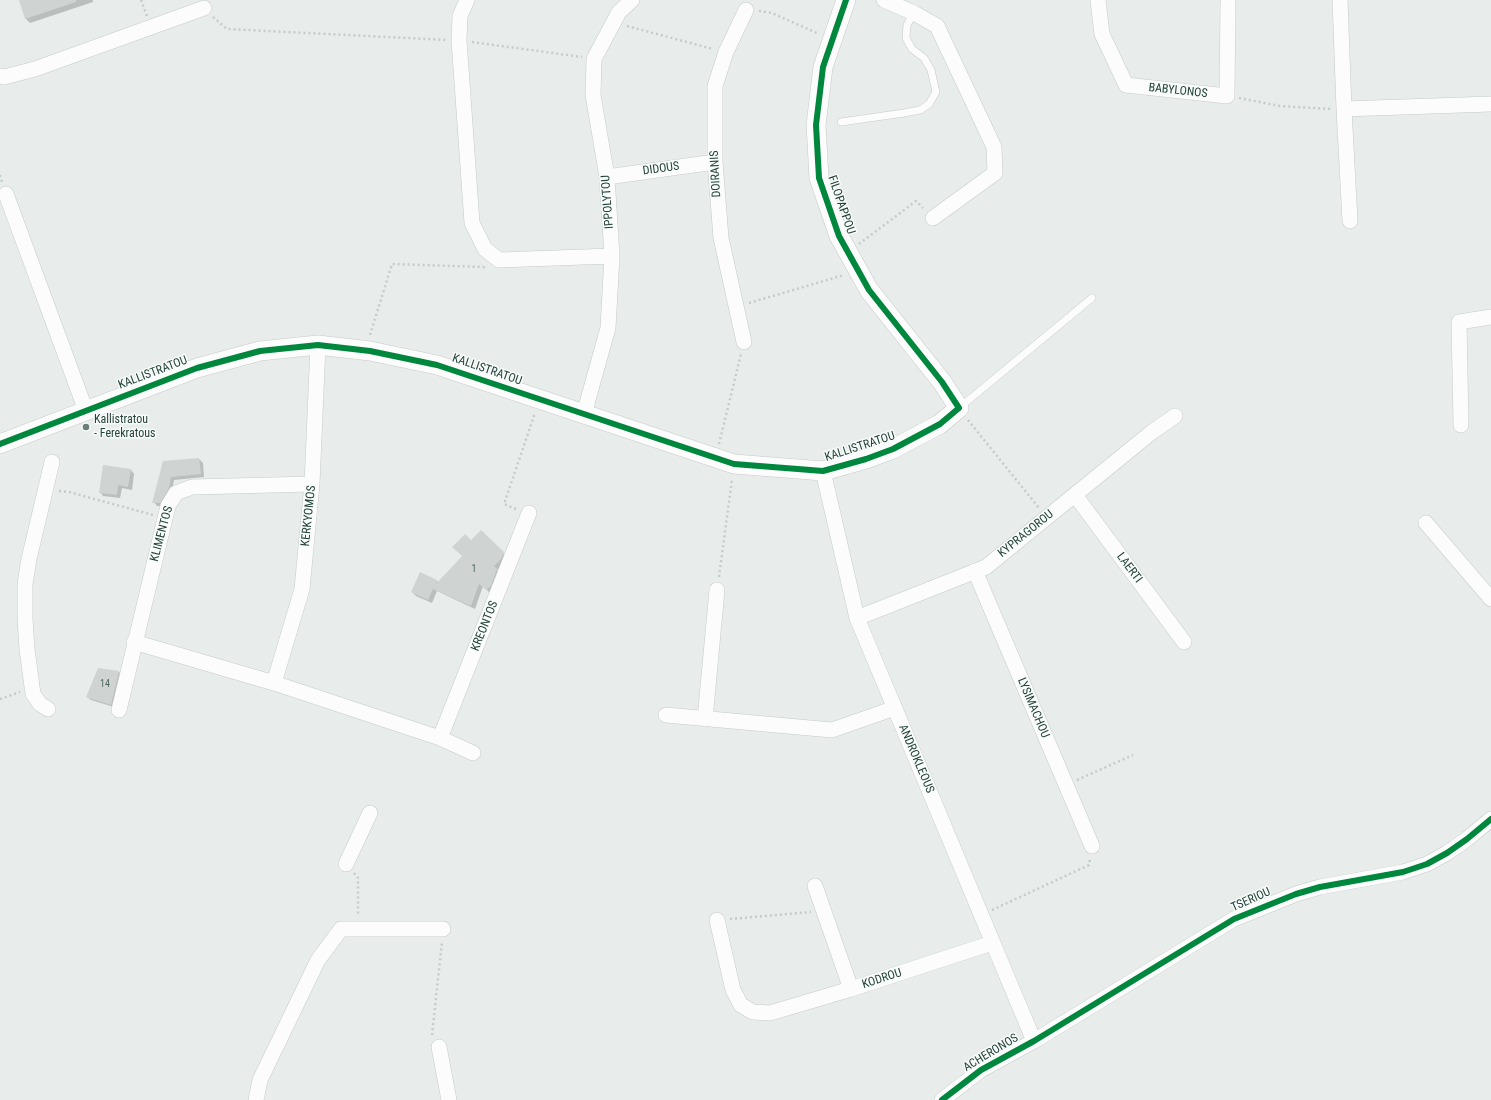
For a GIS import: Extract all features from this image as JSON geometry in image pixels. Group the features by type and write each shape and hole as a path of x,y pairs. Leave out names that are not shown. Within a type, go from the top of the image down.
{"street":[{"path":"467,0 460,16 459,40 472,223 485,249 499,260 612,256"},
{"name":"IPPOLYTOU","path":"584,414 608,328 612,256 607,177 593,95 594,59 618,12 632,0"},
{"name":"FILOPAPPOU","path":"846,0 823,67 816,125 819,178 838,236 869,290 942,382 959,408"},
{"path":"884,0 914,13 937,26 994,147 995,173 933,218"},
{"name":"BABYLONOS","path":"1098,0 1102,34 1126,85 1227,96"},
{"path":"1340,0 1350,221"},
{"path":"1227,96 1228,3"},
{"path":"0,76 4,77 35,69 204,8"},
{"name":"DOIRANIS","path":"744,342 735,307 721,238 715,162 715,86 726,52 746,10"},
{"path":"1344,109 1491,104"},
{"name":"DIDOUS","path":"607,177 715,162"},
{"path":"6,194 86,411"},
{"path":"1460,425 1460,322 1491,317"},
{"name":"KALLISTRATOU","path":"0,444 197,368 260,351 318,346 365,351 438,365 734,464 823,470 866,459 893,449 940,424 959,408"},
{"name":"KERKYOMOS","path":"274,683 302,589 312,484 318,346"},
{"name":"KYPRAGOROU","path":"857,618 986,567 1152,432 1175,416"},
{"path":"48,708 40,704 33,694 26,642 25,584 28,559 52,462"},
{"name":"ANDROKLEOUS","path":"823,470 857,618 1034,1041"},
{"name":"KLIMENTOS","path":"119,710 134,642 168,506 176,493 192,487 312,484"},
{"name":"LAERTI","path":"1075,495 1184,642"},
{"name":"KREONTOS","path":"440,738 529,514"},
{"path":"1426,523 1491,599"},
{"name":"LYSIMACHOU","path":"974,571 1092,846"},
{"path":"705,719 717,590"},
{"path":"134,642 274,683 440,738 473,753"},
{"path":"666,715 832,730 895,708"},
{"path":"346,864 370,813"},
{"name":"TSERIOU","path":"1034,1041 1234,919 1296,894 1320,887 1403,872 1427,864 1467,840 1491,819"},
{"path":"815,886 851,989"},
{"name":"KODROU","path":"717,920 733,990 741,1005 753,1012 770,1013 851,989 992,943"},
{"path":"256,1100 260,1080 318,960 341,929 443,929"},
{"name":"ACHERONOS","path":"942,1100 980,1070 1034,1041"},
{"path":"439,1047 449,1100"}],"lane":[{"path":"841,122 920,110 929,104 936,92 931,70 924,58 912,49 906,38 907,26 914,13"},
{"path":"959,408 1092,298"}],"path":[{"path":"204,8 227,29 459,40 594,59"},
{"path":"746,10 772,13 832,40"},
{"path":"613,22 726,52"},
{"path":"1227,96 1280,106 1344,109"},
{"path":"848,252 916,201 933,218"},
{"path":"365,351 392,264 484,267 493,255"},
{"path":"735,307 858,271"},
{"path":"716,458 744,342"},
{"path":"529,514 504,504 539,399"},
{"path":"959,408 1047,517"},
{"path":"717,590 734,464"},
{"path":"45,490 68,492 165,518"},
{"path":"0,699 32,688"},
{"path":"1066,786 1133,755"},
{"path":"981,915 1089,865 1092,846"},
{"path":"346,864 358,878 357,929"},
{"path":"717,920 824,911"},
{"path":"439,1047 432,1038 443,929"}],"building":[{"path":"19,0 76,0 76,2 25,19"},
{"path":"199,458 201,474 171,477 169,488 160,503 152,503 163,461"},
{"path":"103,465 131,469 128,487 118,485 117,495 99,493"},
{"path":"481,530 504,552 501,559 494,566 497,569 491,586 486,590 479,584 471,606 433,589 428,600 411,592 420,572 437,580 436,584 462,556 452,547 465,534 471,540"},
{"path":"98,668 119,671 111,705 86,697"}],"cycle path":[{"path":"0,444 197,368 260,351 318,345 370,351 437,365 734,464 823,471 866,459 893,449 940,424 959,408 942,382 869,290 839,236 819,178 816,125 823,67 846,0"},
{"path":"942,1100 981,1070 1034,1041 1234,919 1296,894 1320,887 1403,872 1427,864 1447,853 1467,839 1491,819"}],"place":[{"name":"Kallistratou - Ferekratous","path":"86,427"}]}
